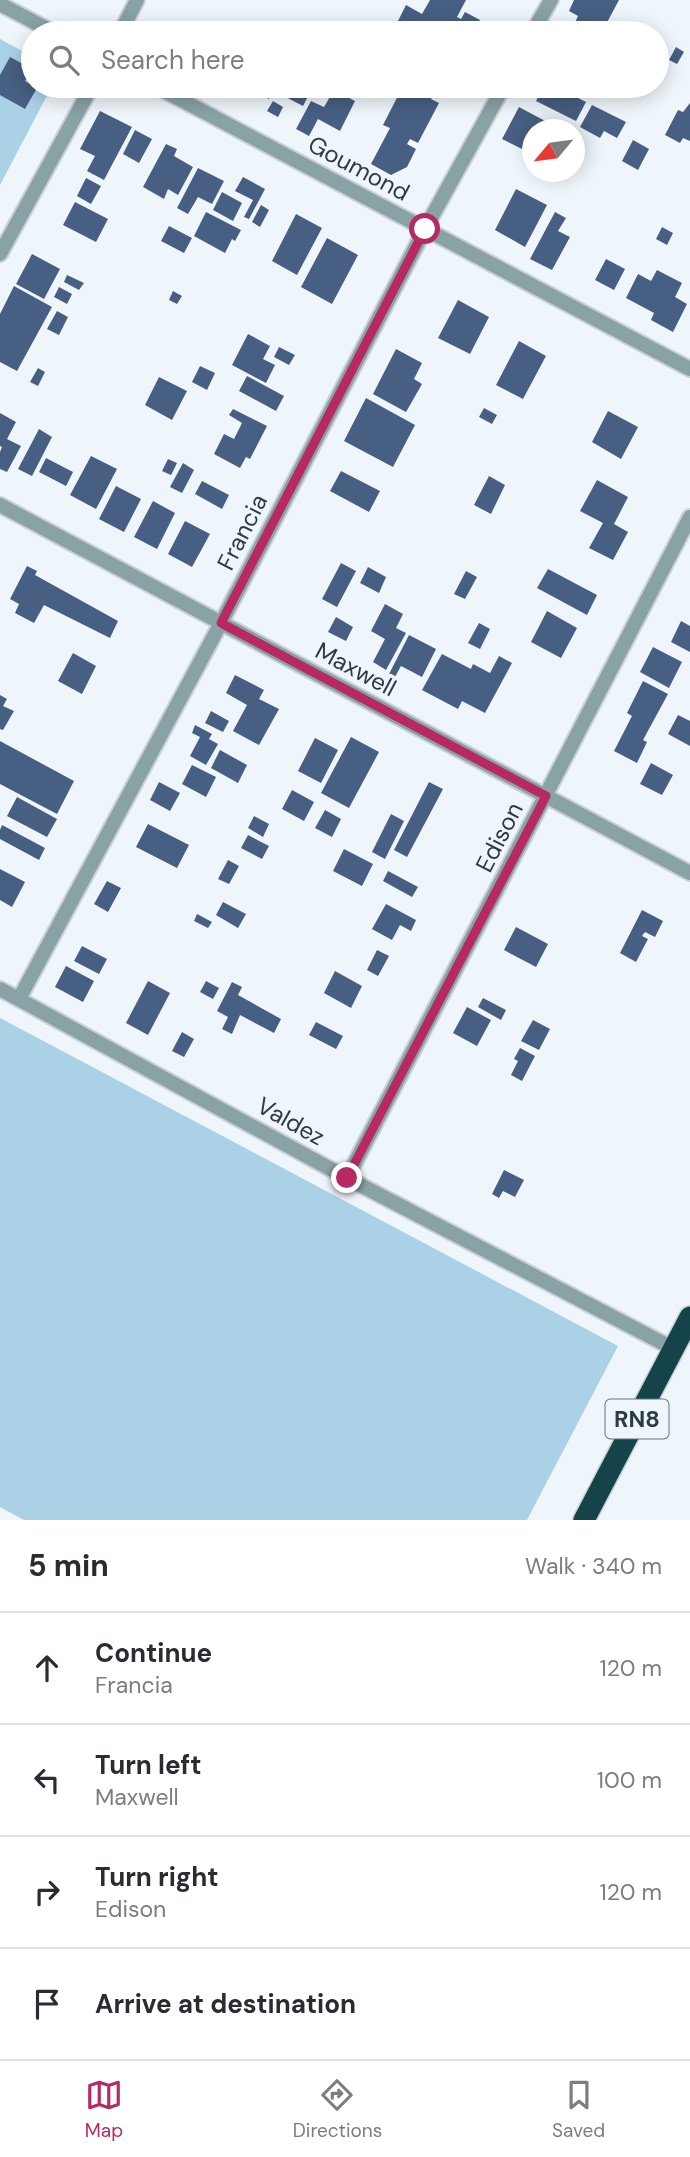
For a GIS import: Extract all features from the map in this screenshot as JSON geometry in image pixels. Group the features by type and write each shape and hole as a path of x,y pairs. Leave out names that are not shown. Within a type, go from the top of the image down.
{"highway":[{"name":"RN8","path":"583,1520 690,1317"}],"street":[{"path":"126,21 137,0"},
{"path":"539,21 551,0"},
{"path":"0,4 32,21"},
{"path":"0,254 85,98"},
{"name":"Goumond","path":"178,98 690,369"},
{"name":"Francia","path":"19,999 221,623 425,229 496,98"},
{"name":"Maxwell","path":"0,505 690,873"},
{"name":"Edison","path":"347,1178 690,516"},
{"name":"Valdez","path":"0,989 347,1178 674,1349"}],"shaded area":[{"path":"0,39 21,50 21,98 46,98 0,185"},
{"path":"0,1018 618,1346 527,1520 24,1520 0,1507"}],"building":[{"path":"430,0 466,0 457,17 461,19 465,12 480,20 398,21 406,5 422,14"},
{"path":"574,0 619,0 608,21 576,21 578,16 569,11"},
{"path":"676,47 684,52 677,64 669,60"},
{"path":"10,57 21,63 21,98 31,98 25,109 0,95 0,75"},
{"path":"288,98 307,98 303,106"},
{"path":"329,98 349,98 355,101 340,131 318,119 309,136 296,129 311,101 324,107"},
{"path":"397,98 432,98 439,103 418,143 410,139 407,144 416,149 407,167 391,175 371,164 390,128 383,125"},
{"path":"538,98 578,98 586,102 577,119 536,101"},
{"path":"273,101 283,107 278,117 267,111"},
{"path":"690,103 690,141 683,138 680,143 665,135 678,110 683,112"},
{"path":"592,105 626,122 617,138 604,131 600,138 585,130 584,119"},
{"path":"519,107 541,119 522,119 522,149 502,139"},
{"path":"100,111 132,127 104,180 87,171 95,156 80,149"},
{"path":"135,130 152,139 139,163 123,154"},
{"path":"633,140 649,149 638,170 622,161"},
{"path":"166,144 177,149 174,156 193,167 178,195 168,189 164,199 143,187"},
{"path":"198,168 224,181 212,204 198,197 188,214 177,208"},
{"path":"243,177 265,189 249,219 244,217 253,200 235,191"},
{"path":"86,178 101,186 91,204 77,196"},
{"path":"516,189 547,205 525,247 495,230"},
{"path":"222,192 242,203 233,221 213,210"},
{"path":"75,202 108,219 96,242 63,225"},
{"path":"261,205 269,210 260,227 252,222"},
{"path":"206,212 241,230 235,241 232,239 225,253 194,236"},
{"path":"555,212 566,218 558,231 570,237 552,270 530,259"},
{"path":"296,214 322,228 297,275 272,261"},
{"path":"169,226 192,238 184,253 161,241"},
{"path":"662,227 673,233 667,245 656,239"},
{"path":"327,238 358,255 332,304 301,287"},
{"path":"32,254 60,269 44,299 16,284"},
{"path":"606,259 625,269 614,290 595,280"},
{"path":"657,270 682,283 675,297 687,304 673,332 651,320 654,313 626,298 638,274 651,281"},
{"path":"67,275 84,283 79,290 64,282"},
{"path":"14,286 52,307 17,371 0,362 0,314"},
{"path":"59,287 72,294 67,304 54,297"},
{"path":"173,291 182,296 177,304 169,300"},
{"path":"458,300 489,317 470,354 438,338"},
{"path":"57,311 68,317 59,335 47,329"},
{"path":"248,334 270,346 263,359 275,365 266,383 232,365"},
{"path":"519,341 546,356 523,399 496,385"},
{"path":"279,347 295,355 289,365 274,357"},
{"path":"396,349 422,363 414,379 422,384 406,412 373,394"},
{"path":"200,366 215,373 207,390 192,382"},
{"path":"38,368 45,372 38,386 30,382"},
{"path":"247,376 284,396 276,411 239,391"},
{"path":"159,377 187,391 172,420 145,405"},
{"path":"366,398 415,425 393,467 344,441"},
{"path":"484,408 497,415 492,424 479,417"},
{"path":"233,409 267,426 250,459 246,457 240,468 214,454 224,434 234,439 242,423 229,415"},
{"path":"608,411 638,427 621,459 592,442"},
{"path":"0,413 16,422 7,439 21,446 7,472 0,469"},
{"path":"39,429 52,437 32,476 18,469"},
{"path":"91,456 117,469 96,509 70,495"},
{"path":"46,458 73,472 66,486 39,472"},
{"path":"168,459 177,463 171,475 162,471"},
{"path":"183,463 194,470 182,493 170,487"},
{"path":"341,471 380,491 369,512 330,491"},
{"path":"489,476 505,485 491,514 474,505"},
{"path":"597,480 628,497 614,524 628,532 613,560 589,548 603,523 580,511"},
{"path":"202,481 229,495 222,509 195,494"},
{"path":"116,486 141,499 124,532 99,519"},
{"path":"153,501 175,513 157,549 134,537"},
{"path":"185,521 210,534 192,567 168,554"},
{"path":"341,563 356,571 337,607 322,599"},
{"path":"27,566 37,571 35,575 118,621 110,638 44,605 34,623 15,613 19,604 10,599"},
{"path":"368,567 386,577 379,593 360,583"},
{"path":"548,569 597,595 587,615 537,588"},
{"path":"466,571 477,577 465,599 454,594"},
{"path":"385,604 403,614 396,628 406,633 386,670 373,662 385,639 371,631"},
{"path":"547,611 577,628 561,658 531,642"},
{"path":"336,617 353,627 346,641 328,632"},
{"path":"681,621 690,626 690,652 671,642"},
{"path":"479,623 490,629 480,649 468,643"},
{"path":"409,635 436,649 422,677 401,666 395,677 389,674"},
{"path":"653,647 682,662 669,688 640,672"},
{"path":"73,653 96,666 82,694 58,681"},
{"path":"442,654 471,669 473,664 490,673 499,656 512,663 485,713 462,701 458,709 422,690"},
{"path":"235,675 264,690 259,699 279,709 259,745 233,731 247,705 226,693"},
{"path":"643,681 668,694 643,740 647,742 637,763 614,751 632,716 627,713"},
{"path":"0,695 7,699 3,706 14,711 3,730 0,729"},
{"path":"211,711 229,721 223,732 205,723"},
{"path":"678,715 690,721 690,746 668,734"},
{"path":"195,725 212,734 209,739 218,744 206,765 190,756 200,737 192,733"},
{"path":"351,737 379,752 349,808 321,793"},
{"path":"315,738 338,750 321,783 298,771"},
{"path":"0,741 74,781 57,814 0,784"},
{"path":"220,750 247,765 238,783 211,768"},
{"path":"651,763 673,775 662,795 640,784"},
{"path":"192,765 216,777 206,797 182,784"},
{"path":"159,782 180,793 170,811 150,800"},
{"path":"429,782 443,789 407,857 394,850"},
{"path":"292,790 314,802 304,821 282,809"},
{"path":"17,797 57,819 47,837 7,816"},
{"path":"325,810 341,819 332,837 315,828"},
{"path":"391,814 404,821 385,859 372,852"},
{"path":"254,816 269,824 263,837 248,828"},
{"path":"148,824 189,845 177,868 136,847"},
{"path":"2,825 45,848 39,860 0,839"},
{"path":"248,835 269,846 262,859 241,848"},
{"path":"344,849 373,864 362,886 333,871"},
{"path":"228,860 239,866 229,884 218,879"},
{"path":"0,869 25,882 12,907 0,900"},
{"path":"388,871 418,887 412,897 383,881"},
{"path":"107,881 121,888 108,912 94,904"},
{"path":"223,902 246,914 238,928 216,915"},
{"path":"386,904 416,920 411,931 400,925 392,940 372,929"},
{"path":"642,910 663,921 655,937 645,932 642,936 648,939 636,962 620,953"},
{"path":"197,914 212,922 208,928 194,921"},
{"path":"516,927 548,944 536,967 504,950"},
{"path":"82,946 107,959 99,974 74,961"},
{"path":"377,950 389,956 378,976 367,970"},
{"path":"66,966 94,981 83,1002 55,987"},
{"path":"335,971 362,986 351,1008 324,993"},
{"path":"148,981 170,993 148,1035 126,1023"},
{"path":"206,981 219,988 213,999 200,992"},
{"path":"232,982 242,987 238,995 281,1019 274,1033 240,1015 232,1034 222,1029 228,1017 217,1011"},
{"path":"483,998 506,1010 501,1020 478,1007"},
{"path":"467,1007 491,1020 477,1046 453,1033"},
{"path":"533,1020 550,1029 539,1050 521,1041"},
{"path":"316,1022 343,1036 336,1049 309,1035"},
{"path":"182,1032 194,1039 184,1057 172,1051"},
{"path":"520,1048 535,1056 522,1081 511,1075 518,1061 514,1059"},
{"path":"504,1170 524,1180 515,1197 503,1191 499,1198 492,1194"}],"route":[{"path":"347,1178 546,796 221,623 425,229"}]}
